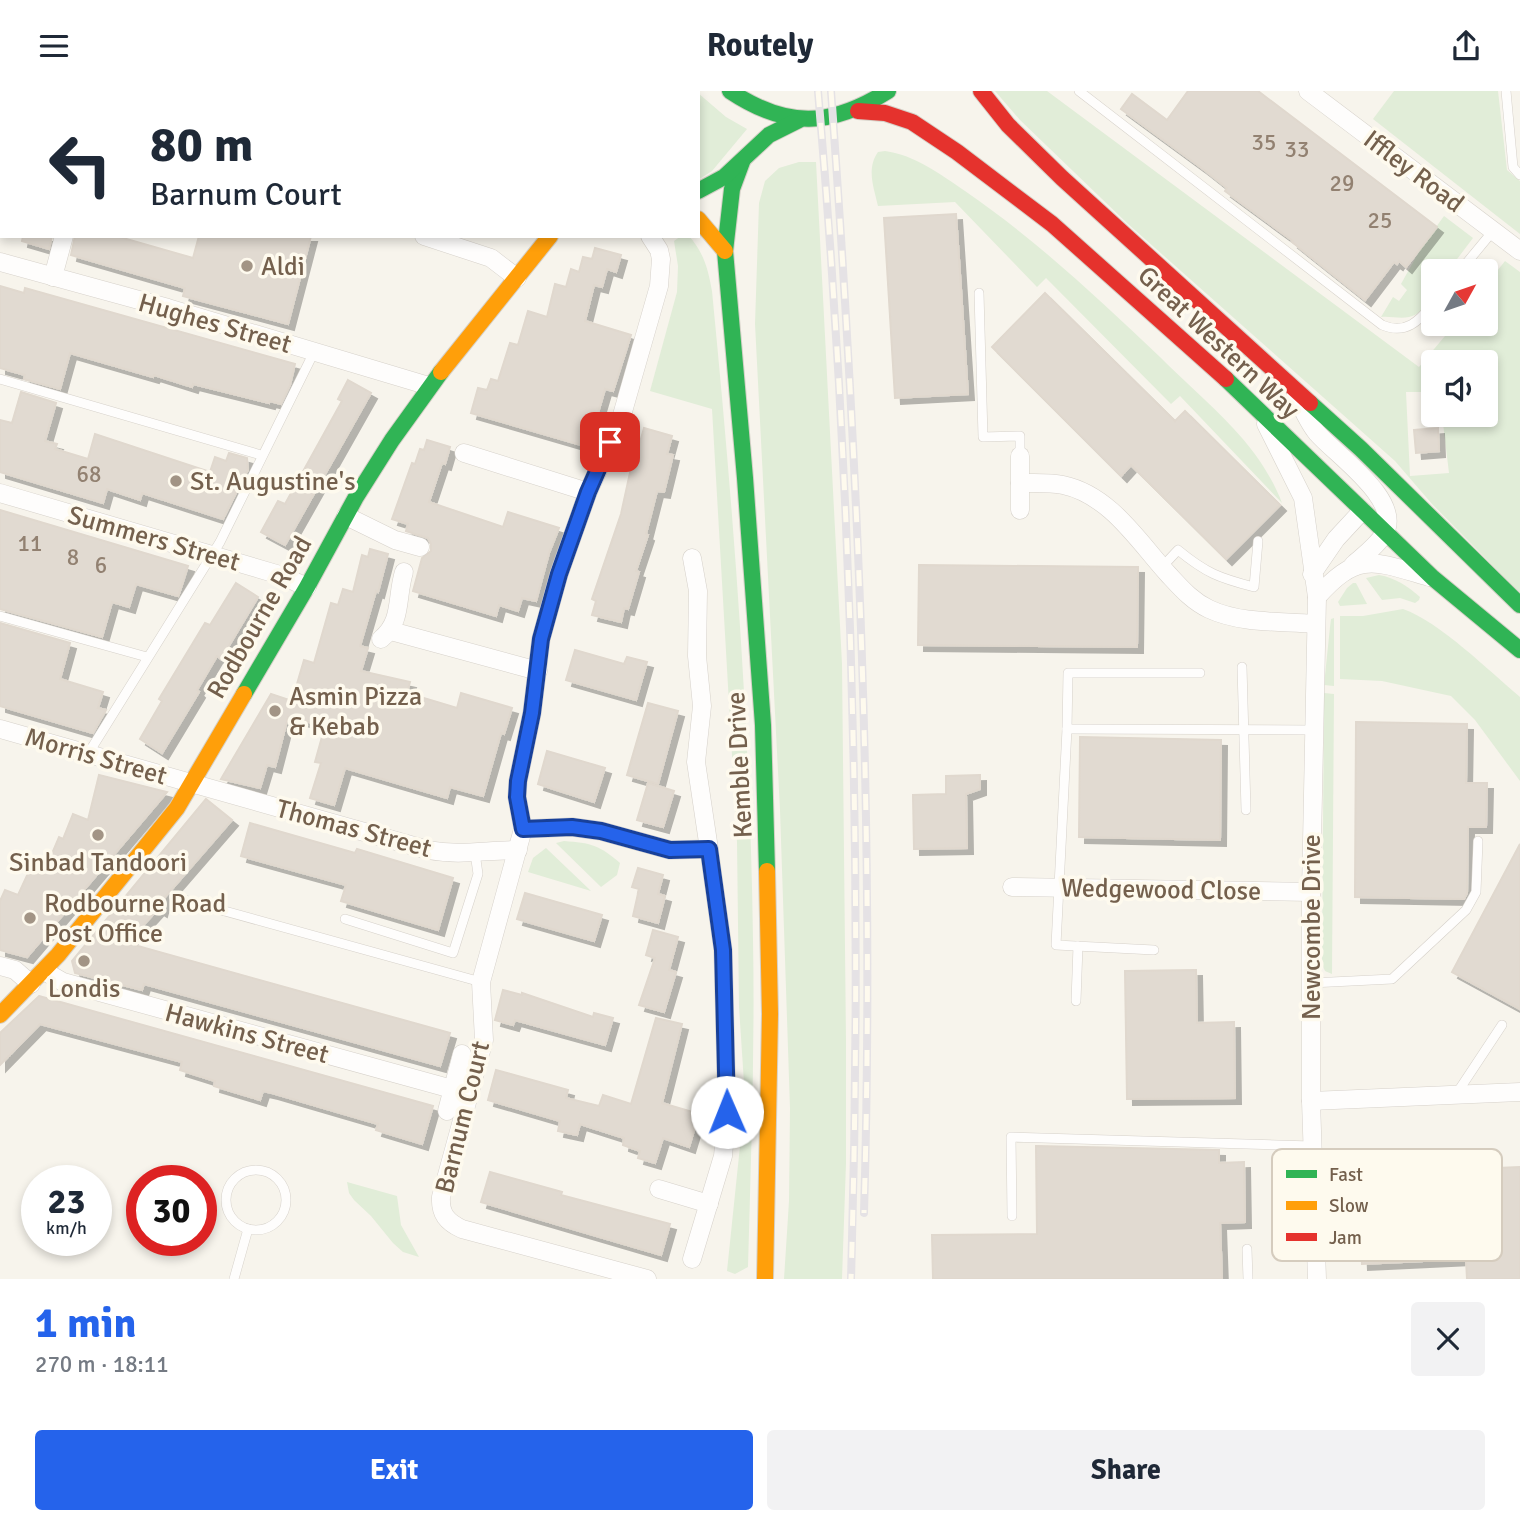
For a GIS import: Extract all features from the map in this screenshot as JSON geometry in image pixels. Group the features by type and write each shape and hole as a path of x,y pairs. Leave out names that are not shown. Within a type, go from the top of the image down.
{"main road":[{"path":"730,91 765,112 799,120 825,119 858,111 888,91"},
{"name":"Great Western Way","path":"981,91 1008,125 1062,179 1290,383 1393,479 1520,605"},
{"name":"Great Western Way","path":"858,111 885,113 912,122 957,152 1079,247 1259,412 1384,534 1520,650"},
{"path":"700,190 717,182 743,162 768,136 799,120"},
{"name":"Kemble Drive","path":"743,162 732,189 725,251 746,478 763,725 770,1014 765,1279"},
{"path":"700,221 725,251"},
{"name":"Rodbourne Road","path":"0,1015 38,977 177,808 385,450 429,386 548,238"}],"street":[{"name":"Iffley Road","path":"1308,91 1520,251"},
{"path":"53,277 63,238"},
{"path":"430,238 484,255 501,263 517,278"},
{"path":"651,238 661,259 659,286 620,422 588,492 559,574 541,639 517,797 523,829 572,827 601,831 670,850 709,849"},
{"name":"Hughes Street","path":"0,262 429,386"},
{"path":"1290,383 1316,431 1382,500 1388,517 1384,534 1317,597"},
{"name":"Newcombe Drive","path":"1259,412 1303,498 1317,597 1312,730 1312,1149"},
{"path":"464,453 588,492"},
{"path":"1020,456 1020,510"},
{"path":"1020,483 1064,485 1098,500 1116,515 1184,591 1211,610 1246,619 1315,624"},
{"name":"Summers Street","path":"0,493 280,575 307,587"},
{"path":"1312,575 1336,539 1362,511"},
{"path":"346,516 394,540 420,547"},
{"path":"692,558 698,591 697,656 702,706 696,762 723,950 727,1112 723,1156 692,1259"},
{"path":"1353,565 1386,564 1433,578"},
{"path":"404,572 399,606 386,635 538,671"},
{"name":"Morris Street","path":"0,729 192,784"},
{"name":"Thomas Street","path":"192,784 428,850 460,854 518,850"},
{"name":"Barnum Court","path":"523,829 481,982 484,1040 440,1206 443,1215 462,1229 620,1276 647,1279"},
{"name":"Wedgewood Close","path":"1012,887 1311,892"},
{"name":"Hawkins Street","path":"0,966 452,1089"},
{"path":"447,1111 462,1054"},
{"path":"1311,1101 1520,1092"},
{"path":"659,1189 709,1204"},
{"name":"Newcombe Drive","path":"1316,1261 1317,1279"}],"lane":[{"path":"1506,91 1513,167 1520,174"},
{"path":"1085,93 1382,325 1394,328 1409,327 1421,318"},
{"path":"1470,259 1493,231"},
{"path":"979,293 983,437 1020,436 1020,456"},
{"path":"88,754 212,555 314,352"},
{"path":"0,379 261,455"},
{"path":"1162,567 1178,550 1202,570 1219,578 1254,587 1258,541"},
{"path":"0,616 147,657"},
{"path":"1242,667 1246,810"},
{"path":"1154,950 1056,945 1068,673 1200,673"},
{"path":"1067,729 1312,730"},
{"path":"1311,983 1392,979 1466,910 1476,892 1478,841"},
{"path":"345,919 453,953 478,874 475,853"},
{"path":"174,897 481,982"},
{"path":"1076,1000 1078,946"},
{"path":"1456,1095 1503,1025"},
{"path":"1012,1216 1011,1137 1312,1146"},
{"path":"265,1171 277,1178 283,1187 286,1197 284,1210 269,1228 248,1229 238,1224 228,1213 226,1193 233,1180 242,1173 265,1171"},
{"path":"234,1279 248,1229"},
{"path":"1247,1249 1248,1279"}],"green space":[{"path":"995,91 1047,91 1419,367 1421,365 1421,392 1406,392 1410,476 1449,473 1443,427 1498,427 1498,350 1433,350 1445,336 1498,336 1498,270 1505,261 1520,272 1520,593 1432,504 1395,461 1128,224 1020,120"},
{"path":"1394,91 1498,91 1507,170 1520,181 1520,234 1373,119"},
{"path":"700,95 726,117 747,129 712,171 700,179"},
{"path":"885,151 917,161 946,178 991,209 1066,270 1233,428 1261,463 1282,503 1180,396 1171,404 1046,278 1037,287 955,202 878,206 872,165 878,152"},
{"path":"799,162 816,162 842,664 846,1163 842,1279 784,1279 789,1201 790,1108 780,810 755,324 759,203 765,181 779,168"},
{"path":"1444,216 1473,238 1457,259 1421,259 1421,310 1416,315 1402,318 1381,317 1393,297 1399,301 1407,290 1401,284 1421,248"},
{"path":"678,238 690,238 702,255 712,291 727,453 744,696 751,858 753,1062 748,1267 735,1274 727,1271 745,1098 739,1007 737,842 712,409 650,391 677,292 678,266 674,241"},
{"path":"1379,575 1406,586 1420,597 1419,600 1415,603 1400,598 1382,600 1366,578"},
{"path":"1353,583 1356,583 1367,604 1340,606 1338,602"},
{"path":"1403,609 1448,636 1520,697 1520,781 1475,720 1451,696 1382,681 1340,679 1340,616 1363,616"},
{"path":"1334,618 1334,686 1324,685 1331,619"},
{"path":"1324,693 1334,694 1332,974 1325,971 1322,964"},
{"path":"564,841 588,844 606,852 620,863 617,875 601,887 556,843"},
{"path":"546,848 591,891 528,872 533,858"},
{"path":"347,1182 397,1196 401,1225 419,1257 403,1252 393,1243 354,1200 349,1193"}],"building":[{"path":"1188,91 1258,91 1437,227 1406,267 1399,261 1397,264 1394,262 1365,300 1293,241 1225,191 1227,188 1203,169 1121,109 1132,94 1167,120"},
{"path":"956,214 968,394 895,398 884,218"},
{"path":"23,238 52,238 49,249 22,241"},
{"name":"Aldi","path":"75,238 123,238 193,258 198,238 310,238 288,324 183,296 185,288 71,255"},
{"path":"595,248 621,255 616,272 607,269 602,287 594,285 585,321 631,335 613,391 605,389 588,447 471,413 478,388 487,390 491,379 498,381 510,343 518,345 528,311 547,317 555,284 566,287 571,269 579,272 583,257 592,259"},
{"path":"0,286 24,293 25,288 295,364 290,385 281,404 269,403 193,384 192,387 70,353 60,389 24,379 25,375 0,368"},
{"path":"1045,293 1175,421 1185,411 1280,505 1226,559 1131,465 1121,476 992,347"},
{"path":"348,380 371,393 285,545 261,532 278,501 285,504 342,401 338,399"},
{"path":"21,392 56,403 45,441 57,444 55,449 88,459 95,434 210,472 215,457 226,461 229,453 247,458 248,470 223,519 142,493 140,500 107,489 103,503 0,472 0,420 12,423"},
{"path":"644,428 672,436 667,454 673,455 664,492 657,491 646,534 648,535 636,571 639,572 628,609 624,608 621,622 592,615 596,601 592,599 621,514 636,445 639,446"},
{"path":"1438,428 1439,451 1416,453 1414,430"},
{"path":"427,440 450,447 429,502 503,527 508,512 559,528 536,601 522,598 518,611 499,605 496,616 413,591 422,558 431,551 431,544 428,538 406,531 408,524 392,519 412,463 415,464 420,449 424,450"},
{"path":"0,510 188,566 179,594 178,596 136,584 129,607 112,602 102,637 0,609"},
{"path":"370,549 388,554 360,646 368,648 361,671 410,682 407,693 457,708 461,693 512,708 504,734 501,733 483,796 450,787 447,798 345,768 334,805 310,798 321,763 315,762 325,726 288,717 275,767 267,765 260,788 221,779 271,694 292,701 304,660 314,663 331,603 338,605 343,589 353,592 362,555 368,557"},
{"path":"919,565 1138,567 1137,647 918,645"},
{"path":"236,583 258,597 221,659 217,656 162,753 140,739 162,701 159,699 205,623 210,625"},
{"path":"0,623 70,643 60,679 103,692 98,708 106,710 93,733 0,706"},
{"path":"575,650 624,664 627,657 647,662 636,700 566,680"},
{"path":"648,703 678,711 658,784 627,775"},
{"path":"1356,722 1467,724 1466,783 1487,783 1486,827 1468,827 1467,893 1464,899 1355,897"},
{"path":"1080,737 1221,740 1220,840 1079,837"},
{"path":"547,751 605,768 594,802 538,784"},
{"path":"99,775 167,792 27,957 0,950 0,901 5,890 18,895 30,869 43,875 59,837 63,839 73,814 88,820"},
{"path":"980,775 980,789 966,794 967,848 914,849 913,795 946,794 946,776"},
{"path":"648,783 674,791 663,827 637,820"},
{"path":"206,799 232,820 165,897 161,911 158,909 127,943 450,1033 440,1066 144,984 142,990 75,973 72,961"},
{"path":"250,823 355,853 357,849 453,878 438,930 341,901 346,885 241,856"},
{"path":"1520,844 1520,1009 1452,972"},
{"path":"638,868 663,875 658,894 665,896 658,923 633,916 639,889 632,887"},
{"path":"525,893 602,915 594,941 517,919"},
{"path":"653,930 678,937 669,970 676,972 664,1012 639,1005 655,958 646,955"},
{"path":"1196,970 1197,1023 1234,1022 1235,1098 1127,1099 1125,971"},
{"path":"503,990 522,993 593,1017 594,1013 613,1018 605,1045 515,1020 513,1025 495,1020"},
{"path":"39,996 433,1106 422,1144 376,1130 378,1124 272,1093 263,1091 260,1100 214,1086 215,1081 180,1070 182,1062 40,1024 0,1065 0,1033"},
{"path":"656,1018 682,1024 662,1103 699,1114 689,1147 663,1138 655,1163 638,1158 640,1151 623,1145 624,1138 580,1124 577,1135 558,1131 560,1121 488,1100 496,1070 568,1090 566,1098 599,1106 603,1095 631,1104"},
{"path":"1036,1146 1219,1150 1219,1163 1244,1162 1245,1222 1220,1223 1222,1279 933,1279 932,1235 1037,1234"},
{"path":"1520,1167 1520,1279 1467,1279 1466,1261 1502,1261 1502,1168"},
{"path":"490,1172 562,1192 561,1195 670,1224 661,1255 481,1202"},
{"path":"1362,1261 1424,1261 1362,1264"}],"railway":[{"path":"818,91 839,388 852,685 856,982 851,1279"},
{"path":"831,91 849,371 862,651 867,932 864,1213"}],"traffic: fast":[{"path":"730,91 771,112 809,119 847,112 888,91"},
{"path":"700,190 724,177 769,135 799,120"},
{"path":"742,162 732,189 725,251 763,725 767,871"},
{"path":"244,694 356,497 392,440 441,372"},
{"path":"1226,379 1433,578 1520,650"},
{"path":"1310,403 1361,449 1520,605"}],"traffic: slow":[{"path":"700,221 725,251"},
{"path":"441,372 548,238"},
{"path":"0,1015 58,955 177,808 244,694"},
{"path":"765,1279 770,1014 767,871"}],"traffic: jam":[{"path":"981,91 1008,125 1062,178 1310,403"},
{"path":"858,111 885,113 912,122 957,152 1052,224 1226,379"}],"place":[{"name":"Aldi","path":"247,266"},
{"name":"St. Augustine's","path":"176,481"},
{"name":"Asmin Pizza & Kebab","path":"275,711"},
{"name":"Sinbad Tandoori","path":"98,835"},
{"name":"Rodbourne Road Post Office","path":"30,918"},
{"name":"Londis","path":"84,961"}],"route":[{"path":"610,442 592,481 559,574 541,639 532,713 517,797 523,829 572,827 601,831 670,850 709,849 723,950 727,1112"}]}
